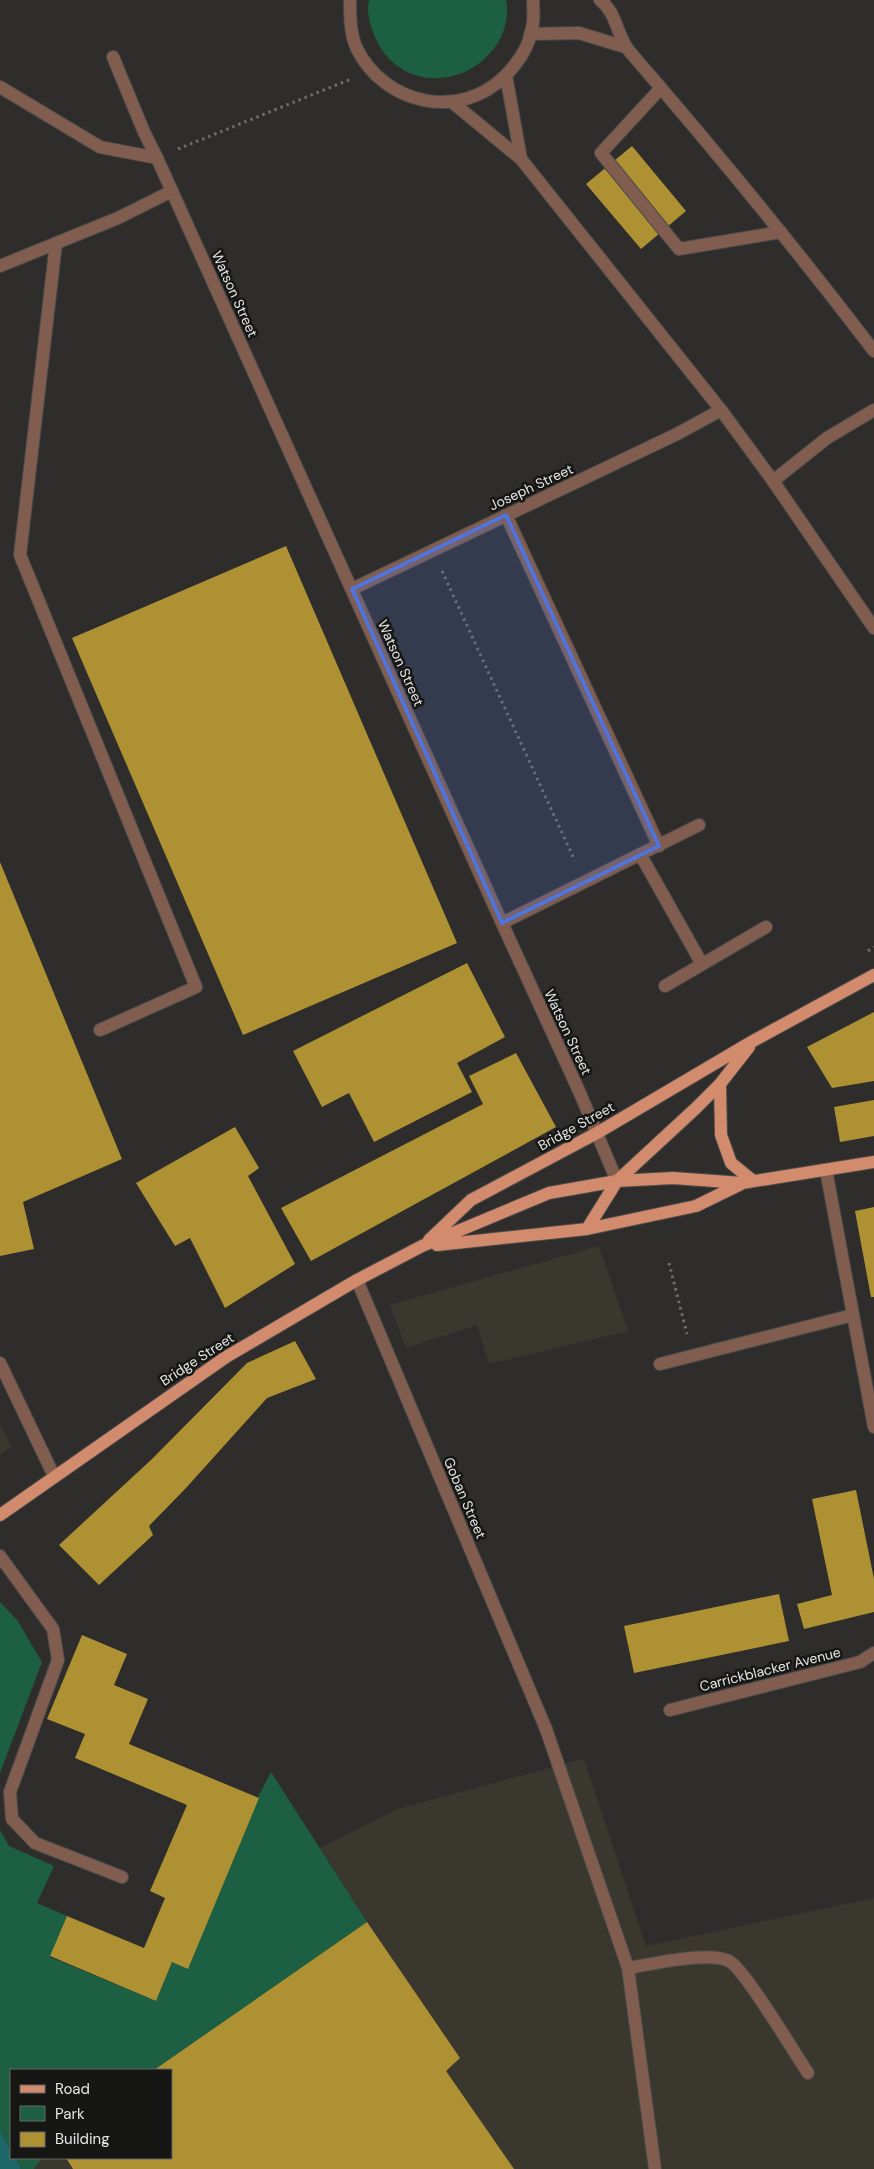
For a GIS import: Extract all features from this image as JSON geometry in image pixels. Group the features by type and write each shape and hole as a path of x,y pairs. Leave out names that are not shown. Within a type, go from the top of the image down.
{"main road":[{"name":"Bridge Street","path":"422,1246 471,1200 597,1133 753,1041 874,975"},
{"name":"Bridge Street","path":"422,1246 587,1229 617,1181 720,1084 753,1041"},
{"path":"720,1084 722,1134 732,1163 748,1182"},
{"path":"617,1181 673,1178 748,1182 874,1162"},
{"name":"Bridge Street","path":"0,1515 226,1357 357,1280 422,1246 549,1193 617,1181"},
{"path":"587,1229 696,1206 748,1182"}],"street":[{"path":"350,0 350,22 357,48 372,71 393,90 420,101 452,102 476,96 498,84 515,67 527,46 533,23 533,0"},
{"path":"600,0 609,7 625,47 781,232 874,351"},
{"path":"530,34 579,33 625,47"},
{"name":"Watson Street","path":"113,57 144,132 575,1082 617,1181"},
{"path":"506,76 521,159"},
{"path":"0,87 100,147 157,158"},
{"path":"661,88 601,153 679,249 781,232"},
{"path":"452,102 521,159 722,410 874,628"},
{"path":"0,266 118,218 172,191"},
{"path":"56,243 20,555 196,987 100,1030"},
{"name":"Joseph Street","path":"352,589 678,434 722,410"},
{"path":"773,481 827,438 874,410"},
{"path":"506,515 659,846"},
{"path":"502,923 699,825"},
{"path":"640,854 702,964"},
{"path":"665,986 766,927"},
{"path":"826,1170 874,1427"},
{"name":"Goban Street","path":"357,1280 546,1729 628,1968 655,2169"},
{"path":"660,1364 853,1315"},
{"path":"0,1363 54,1476"},
{"path":"0,1556 53,1629 58,1660 10,1792 12,1819 35,1843 122,1877"},
{"name":"Carrickblacker Avenue","path":"670,1710 860,1662 874,1652"},
{"path":"628,1968 705,1956 730,1962 746,1978 808,2073"}],"path":[{"path":"157,158 372,71"},
{"path":"432,550 584,883"},
{"path":"669,1263 693,1356"}],"highlighted area":[{"path":"506,515 659,846 502,923 352,589"}],"shaded area":[{"path":"599,1246 628,1331 489,1364 477,1325 406,1348 390,1305"},
{"path":"0,1423 11,1447 0,1455"},
{"path":"584,1759 646,1946 874,1898 874,2169 34,2169 41,2159 172,2159 172,2069 155,2069 367,1922 320,1848 397,1809"}],"green space":[{"path":"369,0 506,0 507,19 501,37 489,55 473,67 456,75 437,78 418,76 401,68 386,56 372,28 368,14"},
{"path":"0,1602 17,1620 42,1662 0,1773"},
{"path":"271,1772 367,1922 155,2069 10,2069 10,2149 0,2130 0,1830 9,1846 54,1866 37,1903 67,1916 50,1957 156,2001 172,1962"},
{"path":"16,2159 41,2159 34,2169 21,2169"}],"water":[{"path":"0,2130 10,2149 10,2159 16,2159 21,2169 0,2169"}],"building":[{"path":"632,146 686,211 641,249 586,184"},
{"path":"286,546 457,943 243,1035 72,638"},
{"path":"0,862 122,1159 23,1202 34,1249 0,1256"},
{"path":"467,963 505,1037 457,1063 472,1092 374,1142 349,1093 322,1107 293,1051"},
{"path":"874,1012 874,1081 832,1088 807,1047"},
{"path":"516,1053 556,1127 311,1261 281,1208 483,1104 469,1076"},
{"path":"874,1100 874,1136 840,1142 834,1107"},
{"path":"235,1127 259,1168 248,1176 295,1264 225,1308 190,1238 175,1246 136,1183"},
{"path":"874,1207 874,1297 871,1297 855,1211"},
{"path":"295,1341 316,1379 267,1398 149,1526 153,1535 99,1585 59,1545 152,1459 247,1363"},
{"path":"856,1490 874,1579 874,1612 804,1629 797,1604 832,1595 812,1499"},
{"path":"779,1594 789,1641 634,1673 624,1626"},
{"path":"82,1635 127,1654 114,1685 148,1699 129,1744 259,1798 188,1969 172,1962 156,2001 50,1956 67,1916 144,1948 165,1898 150,1891 187,1805 75,1758 85,1734 47,1719"},
{"path":"367,1922 460,2058 446,2071 514,2169 73,2169 67,2159 172,2159 172,2069 155,2069"}]}
